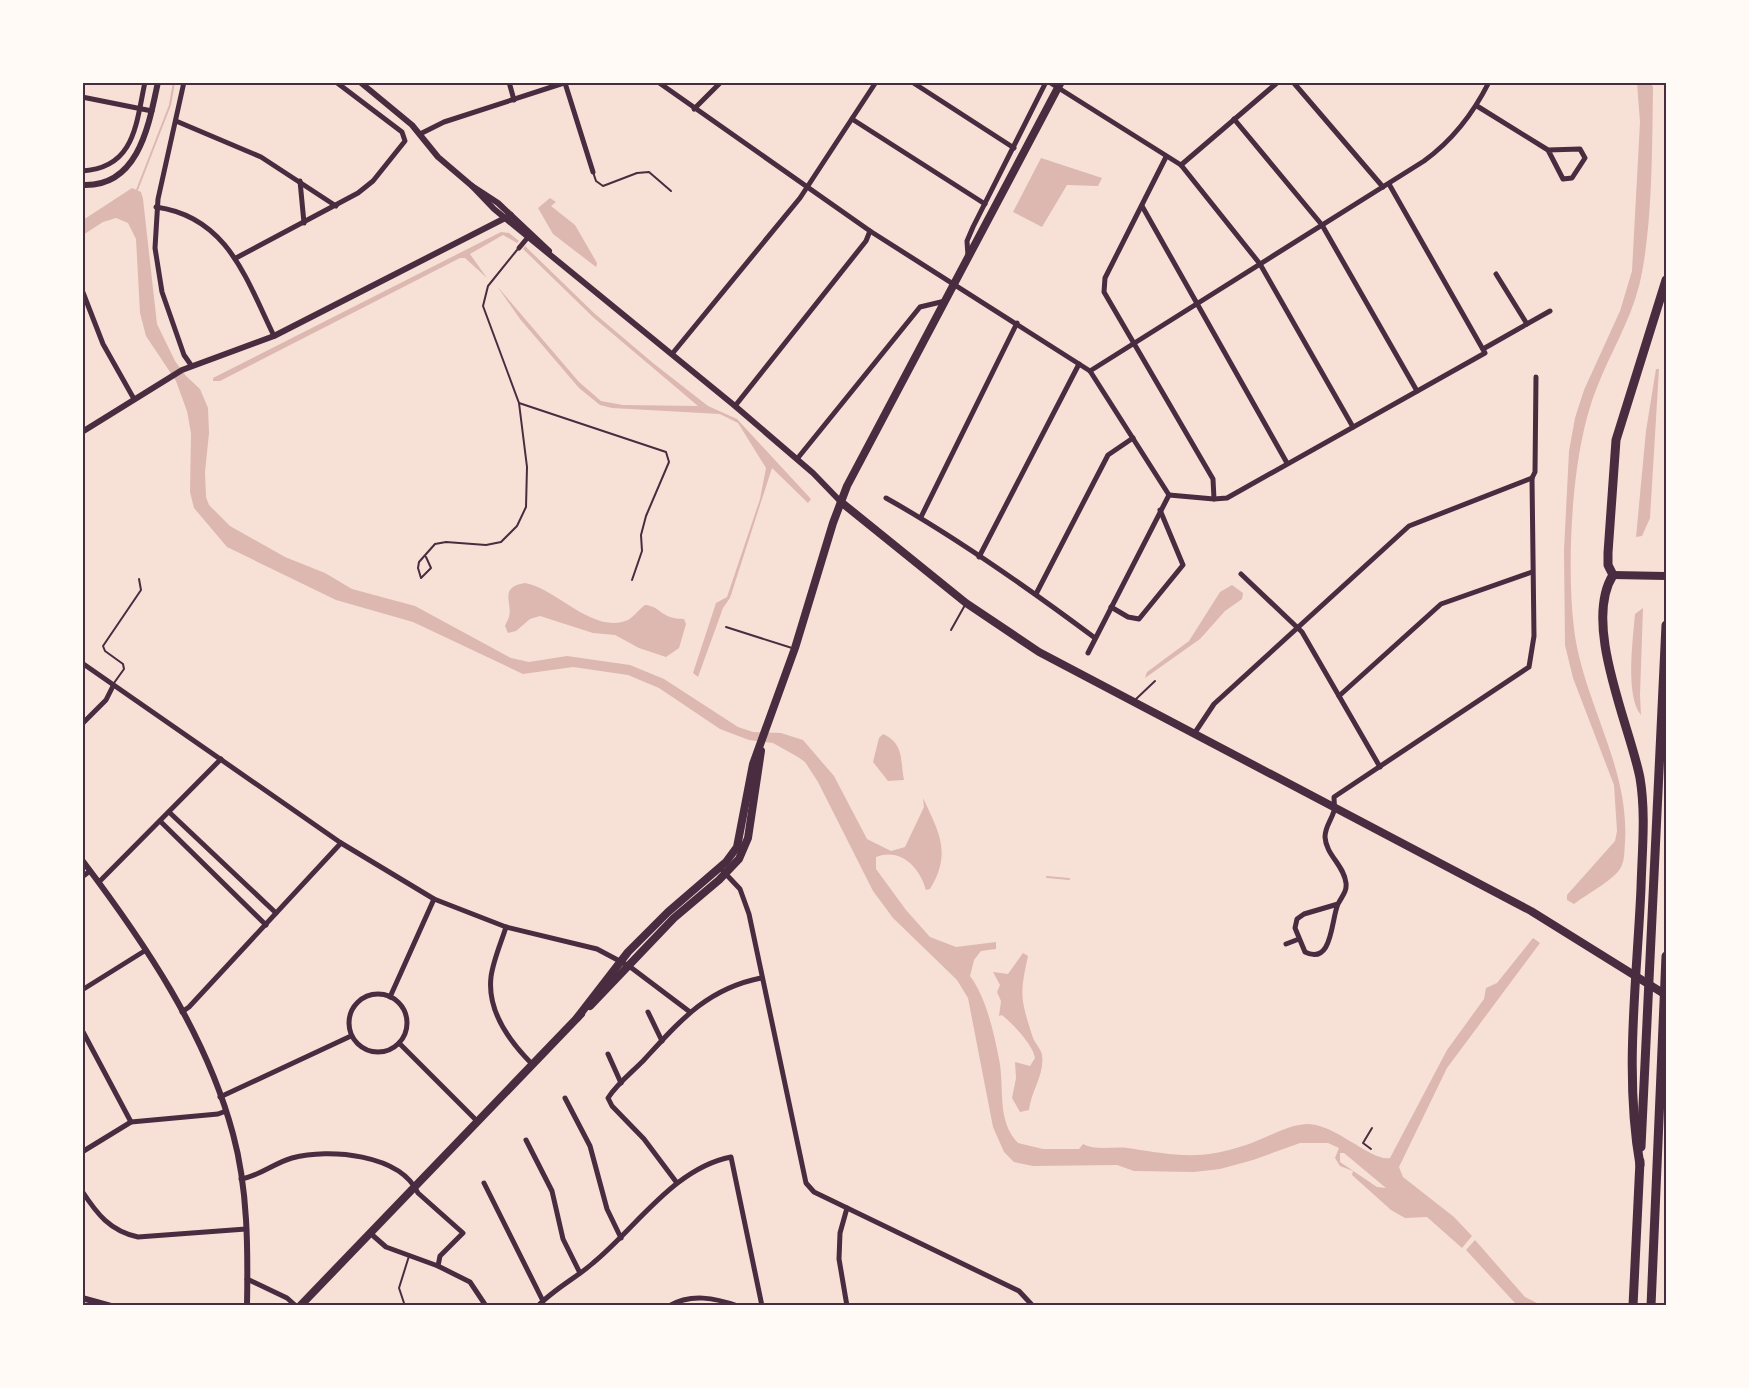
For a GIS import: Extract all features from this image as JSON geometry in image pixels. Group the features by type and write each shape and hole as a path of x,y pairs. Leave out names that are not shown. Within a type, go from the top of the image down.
{"highway":[{"path":"1640,1165 1632,1122 1644,823 1640,778 1615,693 1606,648 1605,592 1613,575 1608,564 1608,553 1616,440 1666,280"},
{"path":"1633,1305 1666,625"},
{"path":"1651,1305 1666,956"},
{"path":"1659,1105 1666,1079"}],"main road":[{"path":"577,1018 619,962 661,918 739,859 748,838 762,743 841,502 1059,85"},
{"path":"841,502 966,603 1038,652 1531,911 1666,995"},
{"path":"1613,575 1666,576"},
{"path":"296,1305 370,1233 674,918 723,871"}],"street":[{"path":"82,171 112,164 126,151 145,82"},
{"path":"82,185 110,179 130,165 144,143 158,82"},
{"path":"184,82 156,207 155,248 159,280 184,355 191,366"},
{"path":"236,258 336,206 365,188 406,140 402,132 336,82"},
{"path":"360,82 412,125 438,158 472,186 488,195 528,237 549,251 735,406 797,459 841,502"},
{"path":"508,82 514,100"},
{"path":"658,82 870,231 1090,371 1169,495"},
{"path":"694,109 722,82"},
{"path":"672,354 806,187 876,82"},
{"path":"912,82 1014,148"},
{"path":"968,256 968,241 1048,82 1059,85 1181,165 1260,264 1353,428"},
{"path":"1181,165 1278,82"},
{"path":"1293,82 1386,186 1484,351"},
{"path":"1090,371 1437,152 1456,133 1477,106 1489,82"},
{"path":"420,134 444,122 566,83 593,172"},
{"path":"82,97 152,111"},
{"path":"1477,106 1548,150 1563,179 1572,178 1585,158 1580,149 1548,150"},
{"path":"852,119 986,204"},
{"path":"1234,119 1322,225 1417,391"},
{"path":"176,121 261,157 336,206"},
{"path":"1166,157 1103,284 1104,292 1213,479 1214,499"},
{"path":"300,181 304,223"},
{"path":"1142,206 1287,463"},
{"path":"156,207 168,209 208,226 236,258 274,336"},
{"path":"82,432 171,375 274,336 508,216"},
{"path":"735,406 866,241 870,231"},
{"path":"519,248 528,237"},
{"path":"1496,274 1527,324"},
{"path":"82,290 103,344 134,399"},
{"path":"797,459 920,307 947,301"},
{"path":"1169,495 1227,498 1417,391 1550,311"},
{"path":"921,518 1017,323"},
{"path":"979,557 1079,364"},
{"path":"1338,904 1299,916 1295,924 1299,939 1308,953 1315,954 1323,951 1330,940 1338,904 1345,892 1346,882 1325,839 1334,799 1338,794 1529,667 1533,652 1532,478 1535,472 1536,377"},
{"path":"1036,594 1108,454 1133,438"},
{"path":"1194,734 1214,705 1409,526 1532,478"},
{"path":"1088,653 1169,495"},
{"path":"886,498 921,518 1036,594 1095,638"},
{"path":"1111,607 1128,617 1139,619 1183,565 1160,510"},
{"path":"1339,696 1441,604 1532,572"},
{"path":"1241,574 1298,627 1380,767"},
{"path":"82,663 341,843 434,899 506,927 597,949 629,966 690,1012"},
{"path":"82,724 106,700 113,686"},
{"path":"99,882 221,759"},
{"path":"169,812 276,914"},
{"path":"160,821 266,925"},
{"path":"182,1012 341,843"},
{"path":"82,860 146,950 182,1012 226,1111 241,1179 246,1229 247,1305"},
{"path":"82,878 90,871"},
{"path":"723,871 740,889 747,909 806,1183 813,1192 1019,1291 1033,1305"},
{"path":"390,997 434,899"},
{"path":"506,927 491,976 491,991 506,1034 532,1064"},
{"path":"1286,944 1299,939"},
{"path":"82,990 146,950"},
{"path":"677,1183 644,1139 612,1106 608,1098 690,1012 711,996 736,983 761,978"},
{"path":"373,995 390,997 398,1002 406,1018 404,1035 399,1043 383,1052 364,1049 351,1036 349,1018 357,1003 373,995"},
{"path":"648,1012 662,1041"},
{"path":"82,1030 131,1122"},
{"path":"220,1097 351,1036"},
{"path":"399,1043 477,1121"},
{"path":"608,1054 621,1083"},
{"path":"565,1098 590,1146 607,1209 621,1238"},
{"path":"82,1152 131,1122 218,1114 226,1111"},
{"path":"526,1140 549,1185 563,1239 580,1273"},
{"path":"241,1179 250,1178 292,1158 333,1152 354,1154 378,1161 415,1185 418,1193 463,1233 440,1256 438,1266"},
{"path":"484,1184 541,1303 621,1238 677,1183 720,1160 731,1157 735,1164 762,1305"},
{"path":"82,1191 98,1214 112,1227 125,1234 138,1237 246,1229"},
{"path":"847,1208 840,1233 839,1258 847,1305"},
{"path":"370,1233 386,1247 438,1266 470,1282 486,1305"},
{"path":"248,1279 296,1305"},
{"path":"669,1305 677,1301 712,1297 738,1305"},
{"path":"82,1298 111,1305"}],"lane":[{"path":"593,172 596,181 603,186 637,173 649,172 671,191"},
{"path":"426,557 431,568 421,578 418,568 421,560 439,542 495,544 507,537 517,526 526,507 527,467 524,426 519,403 483,306 488,285 519,248"},
{"path":"519,403 666,452 669,462 646,516 641,535 642,551 632,580"},
{"path":"113,686 124,669 123,664 105,651 103,646 141,590 139,579"},
{"path":"951,630 966,603"},
{"path":"726,627 795,648"},
{"path":"1134,702 1155,681"},
{"path":"1371,1149 1363,1143 1372,1128"},
{"path":"404,1303 399,1287 409,1256"}],"shaded area":[{"path":"1637,83 1651,83 1653,87 1651,187 1644,264 1635,299 1601,377 1588,414 1581,442 1571,534 1571,593 1577,648 1620,785 1624,814 1624,859 1617,873 1606,883 1574,904 1567,900 1567,895 1615,841 1617,831 1614,785 1573,678 1565,645 1564,550 1569,451 1575,418 1584,390 1620,311 1632,271 1640,122"},
{"path":"1041,158 1102,178 1098,186 1067,185 1042,227 1013,212"},
{"path":"132,188 141,192 157,324 175,361 200,389 208,408 206,497 209,505 230,526 285,557 325,573 352,589 415,606 511,658 529,662 567,656 630,665 664,679 738,727 753,732 781,733 803,740 834,776 867,839 891,851 905,847 924,807 923,798 938,832 942,853 937,876 930,889 926,890 914,867 901,857 885,855 876,857 876,869 906,910 930,937 956,947 996,942 996,949 981,951 974,960 970,976 981,994 989,1016 1001,1070 1004,1114 1011,1134 1018,1143 1043,1149 1079,1149 1083,1144 1099,1148 1200,1155 1229,1150 1291,1127 1307,1124 1329,1129 1373,1154 1382,1158 1390,1158 1447,1050 1484,999 1486,988 1497,983 1533,938 1540,943 1447,1068 1399,1167 1403,1177 1454,1217 1472,1236 1462,1248 1427,1217 1405,1218 1391,1210 1352,1175 1353,1171 1340,1166 1335,1158 1339,1148 1328,1143 1300,1143 1253,1160 1220,1169 1194,1172 1134,1171 1117,1165 1033,1166 1014,1162 1004,1152 993,1127 968,998 957,980 893,918 873,891 818,782 805,762 773,743 749,740 720,729 659,688 628,675 573,667 523,674 413,622 336,600 227,547 194,508 190,492 191,433 187,411 176,381 146,336 140,313 136,239 128,223 116,218 103,222 83,235 83,220","holes":["1340,1153 1344,1153 1386,1188 1377,1187 1340,1162"]},
{"path":"550,198 556,202 551,206 575,225 597,263 596,267 553,234 538,208"},
{"path":"501,232 509,233 519,241 517,243 503,235 470,254 487,278 465,258 460,258 220,381 213,381 213,378"},
{"path":"525,246 594,313 653,363 708,406 737,419 811,499 808,503 772,468 730,598 723,608 698,677 693,673 716,603 727,597 760,499 766,468 738,423 720,414 612,408 600,405 579,388 520,319 497,286 579,382 601,401 623,405 698,406 594,318 523,249"},
{"path":"1656,369 1659,369 1650,518 1642,536 1636,537 1646,431"},
{"path":"525,583 602,621 615,623 628,620 645,605 670,617 684,619 686,624 679,648 666,657 639,648 615,635 593,633 540,616 530,619 516,631 508,633 505,626 510,612 509,592 517,585"},
{"path":"1232,585 1243,593 1242,599 1225,611 1200,639 1145,678 1147,672 1189,641 1220,592"},
{"path":"1643,608 1641,715 1633,695 1631,667 1635,614"},
{"path":"883,734 890,738 898,748 904,780 888,781 873,762 879,738"},
{"path":"1023,953 1028,956 1022,990 1024,1006 1033,1038 1041,1053 1042,1069 1029,1110 1020,1112 1012,1098 1016,1078 1015,1062 1030,1066 1035,1058 1031,1047 1022,1035 1002,1015 999,1016 1001,1001 997,992 1000,985 993,972 1008,974"},
{"path":"1475,1240 1525,1297 1541,1305 1515,1303 1466,1250"}],"waterway":[{"path":"137,190 170,105 174,82"},
{"path":"1047,877 1069,879"}]}
